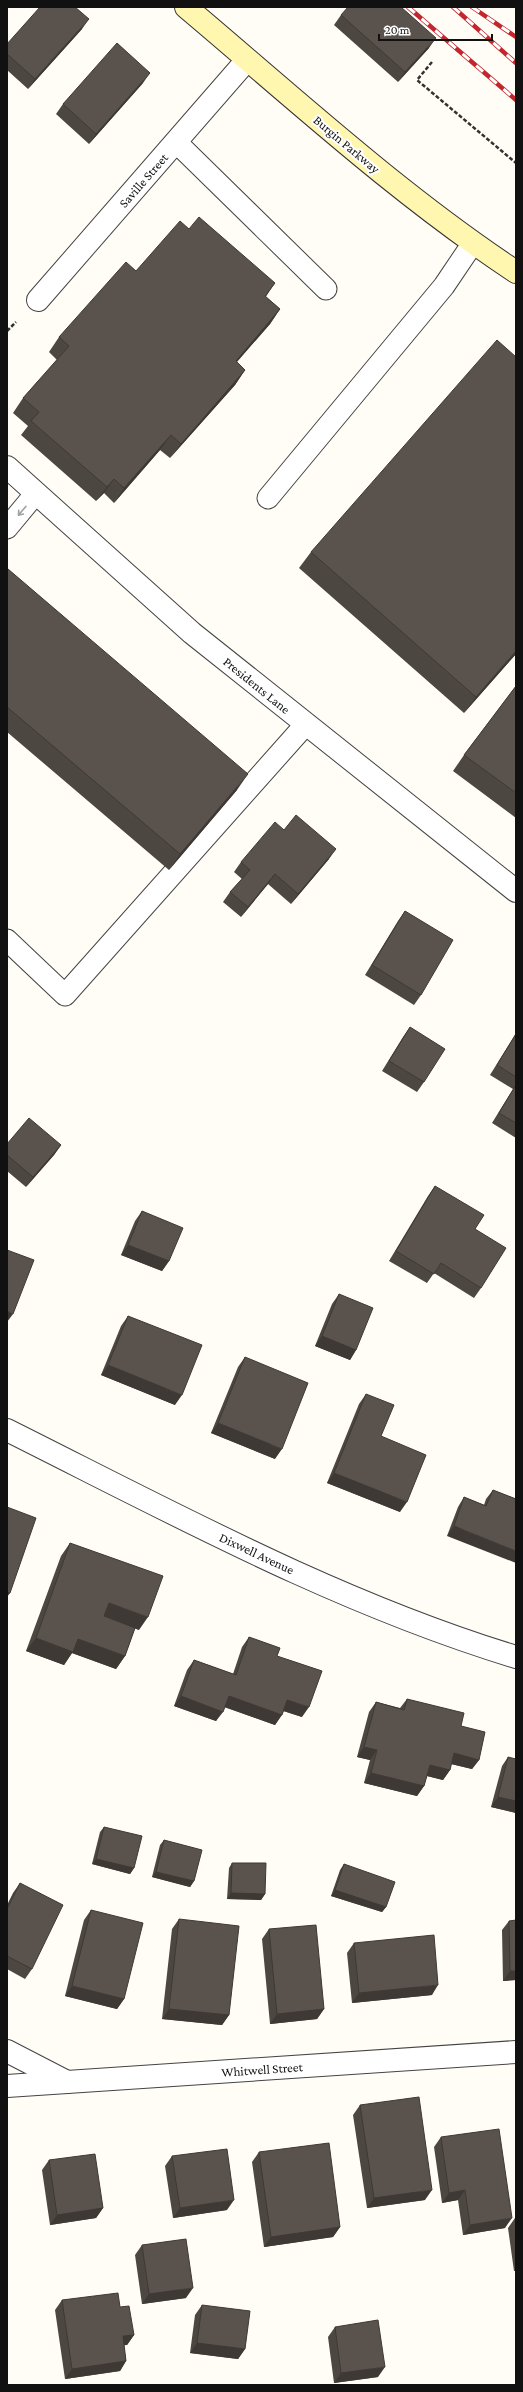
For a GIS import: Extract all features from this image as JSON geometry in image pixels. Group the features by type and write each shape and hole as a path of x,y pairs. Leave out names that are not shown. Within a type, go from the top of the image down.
{"main road":[{"name":"Burgin Parkway","path":"186,7 388,179 443,222 516,272"}],"street":[{"name":"Saville Street","path":"38,300 247,60"},
{"name":"Presidents Lane","path":"7,467 192,633 516,892"},
{"name":"Dixwell Avenue","path":"7,1430 261,1556 450,1637 516,1657"},
{"path":"7,2050 67,2082"},
{"name":"Whitwell Street","path":"7,2086 516,2052"}],"lane":[{"path":"176,142 326,289"},
{"path":"268,498 444,286 473,243"},
{"path":"7,528 36,493"},
{"path":"7,940 65,994 306,724"}],"path":[{"path":"432,62 417,80 516,163"}],"building":[{"path":"40,7 75,7 89,19 35,79 7,54 7,44"},
{"path":"348,7 401,7 436,38 405,72 341,15"},
{"path":"117,43 150,73 96,134 63,104"},
{"path":"199,217 275,283 265,296 280,309 236,361 245,370 181,444 171,435 124,488 114,479 107,487 31,421 39,412 23,398 69,346 59,337 126,262 136,271 180,221 189,229"},
{"path":"497,340 516,357 516,651 476,697 311,552"},
{"path":"8,569 248,774 180,854 7,707"},
{"path":"516,686 516,793 464,755"},
{"path":"296,815 336,849 298,894 275,874 248,907 230,892 250,870 241,862 275,822 284,830"},
{"path":"405,911 453,940 421,995 372,965"},
{"path":"410,1027 445,1049 424,1082 389,1061"},
{"path":"516,1034 516,1077 497,1065"},
{"path":"516,1085 516,1123 499,1113"},
{"path":"29,1118 61,1145 33,1177 7,1155 7,1144"},
{"path":"435,1186 484,1215 475,1229 506,1248 481,1288 441,1263 434,1274 396,1251"},
{"path":"142,1211 183,1228 169,1261 128,1245"},
{"path":"7,1250 34,1260 13,1314 7,1311"},
{"path":"339,1294 373,1308 356,1350 322,1336"},
{"path":"128,1316 202,1345 182,1395 108,1365"},
{"path":"245,1357 308,1383 282,1449 218,1423"},
{"path":"366,1394 394,1405 381,1436 426,1455 407,1502 334,1473"},
{"path":"493,1490 516,1499 516,1551 454,1526 464,1497 486,1506"},
{"path":"7,1507 36,1518 10,1593 7,1592"},
{"path":"70,1543 163,1576 148,1617 109,1603 104,1616 135,1628 125,1656 78,1639 73,1652 36,1638"},
{"path":"249,1637 280,1648 277,1656 322,1671 309,1707 287,1700 282,1715 229,1696 223,1712 181,1696 194,1660 236,1675"},
{"path":"407,1699 464,1713 461,1726 485,1732 479,1760 454,1753 450,1770 430,1765 424,1786 371,1773 377,1750 364,1747 376,1702 404,1710"},
{"path":"508,1757 516,1759 516,1801 498,1797"},
{"path":"104,1827 142,1836 134,1868 96,1859"},
{"path":"164,1840 202,1850 194,1881 156,1872"},
{"path":"232,1863 266,1863 265,1894 231,1893"},
{"path":"344,1864 395,1882 386,1907 335,1890"},
{"path":"20,1883 63,1905 32,1969 7,1956 7,1909"},
{"path":"91,1910 143,1923 124,1999 72,1986"},
{"path":"179,1919 239,1926 229,2015 169,2009"},
{"path":"516,1920 516,1971 510,1971 509,1921"},
{"path":"316,1925 324,2009 277,2014 269,1929"},
{"path":"434,1935 438,1985 359,1993 354,1943"},
{"path":"419,2097 432,2190 374,2198 360,2105"},
{"path":"499,2129 512,2218 470,2225 465,2190 449,2193 441,2137"},
{"path":"329,2143 340,2227 271,2237 259,2152"},
{"path":"227,2149 234,2200 180,2208 172,2156"},
{"path":"95,2154 103,2208 57,2215 49,2160"},
{"path":"186,2239 193,2288 149,2294 142,2245"},
{"path":"118,2293 120,2307 129,2306 134,2335 123,2336 126,2361 72,2369 62,2300"},
{"path":"202,2305 250,2311 245,2349 197,2343"},
{"path":"378,2320 385,2367 341,2373 335,2327"}],"railway":[{"path":"408,7 516,100"},
{"path":"453,7 516,63"},
{"path":"472,7 516,37"}]}
